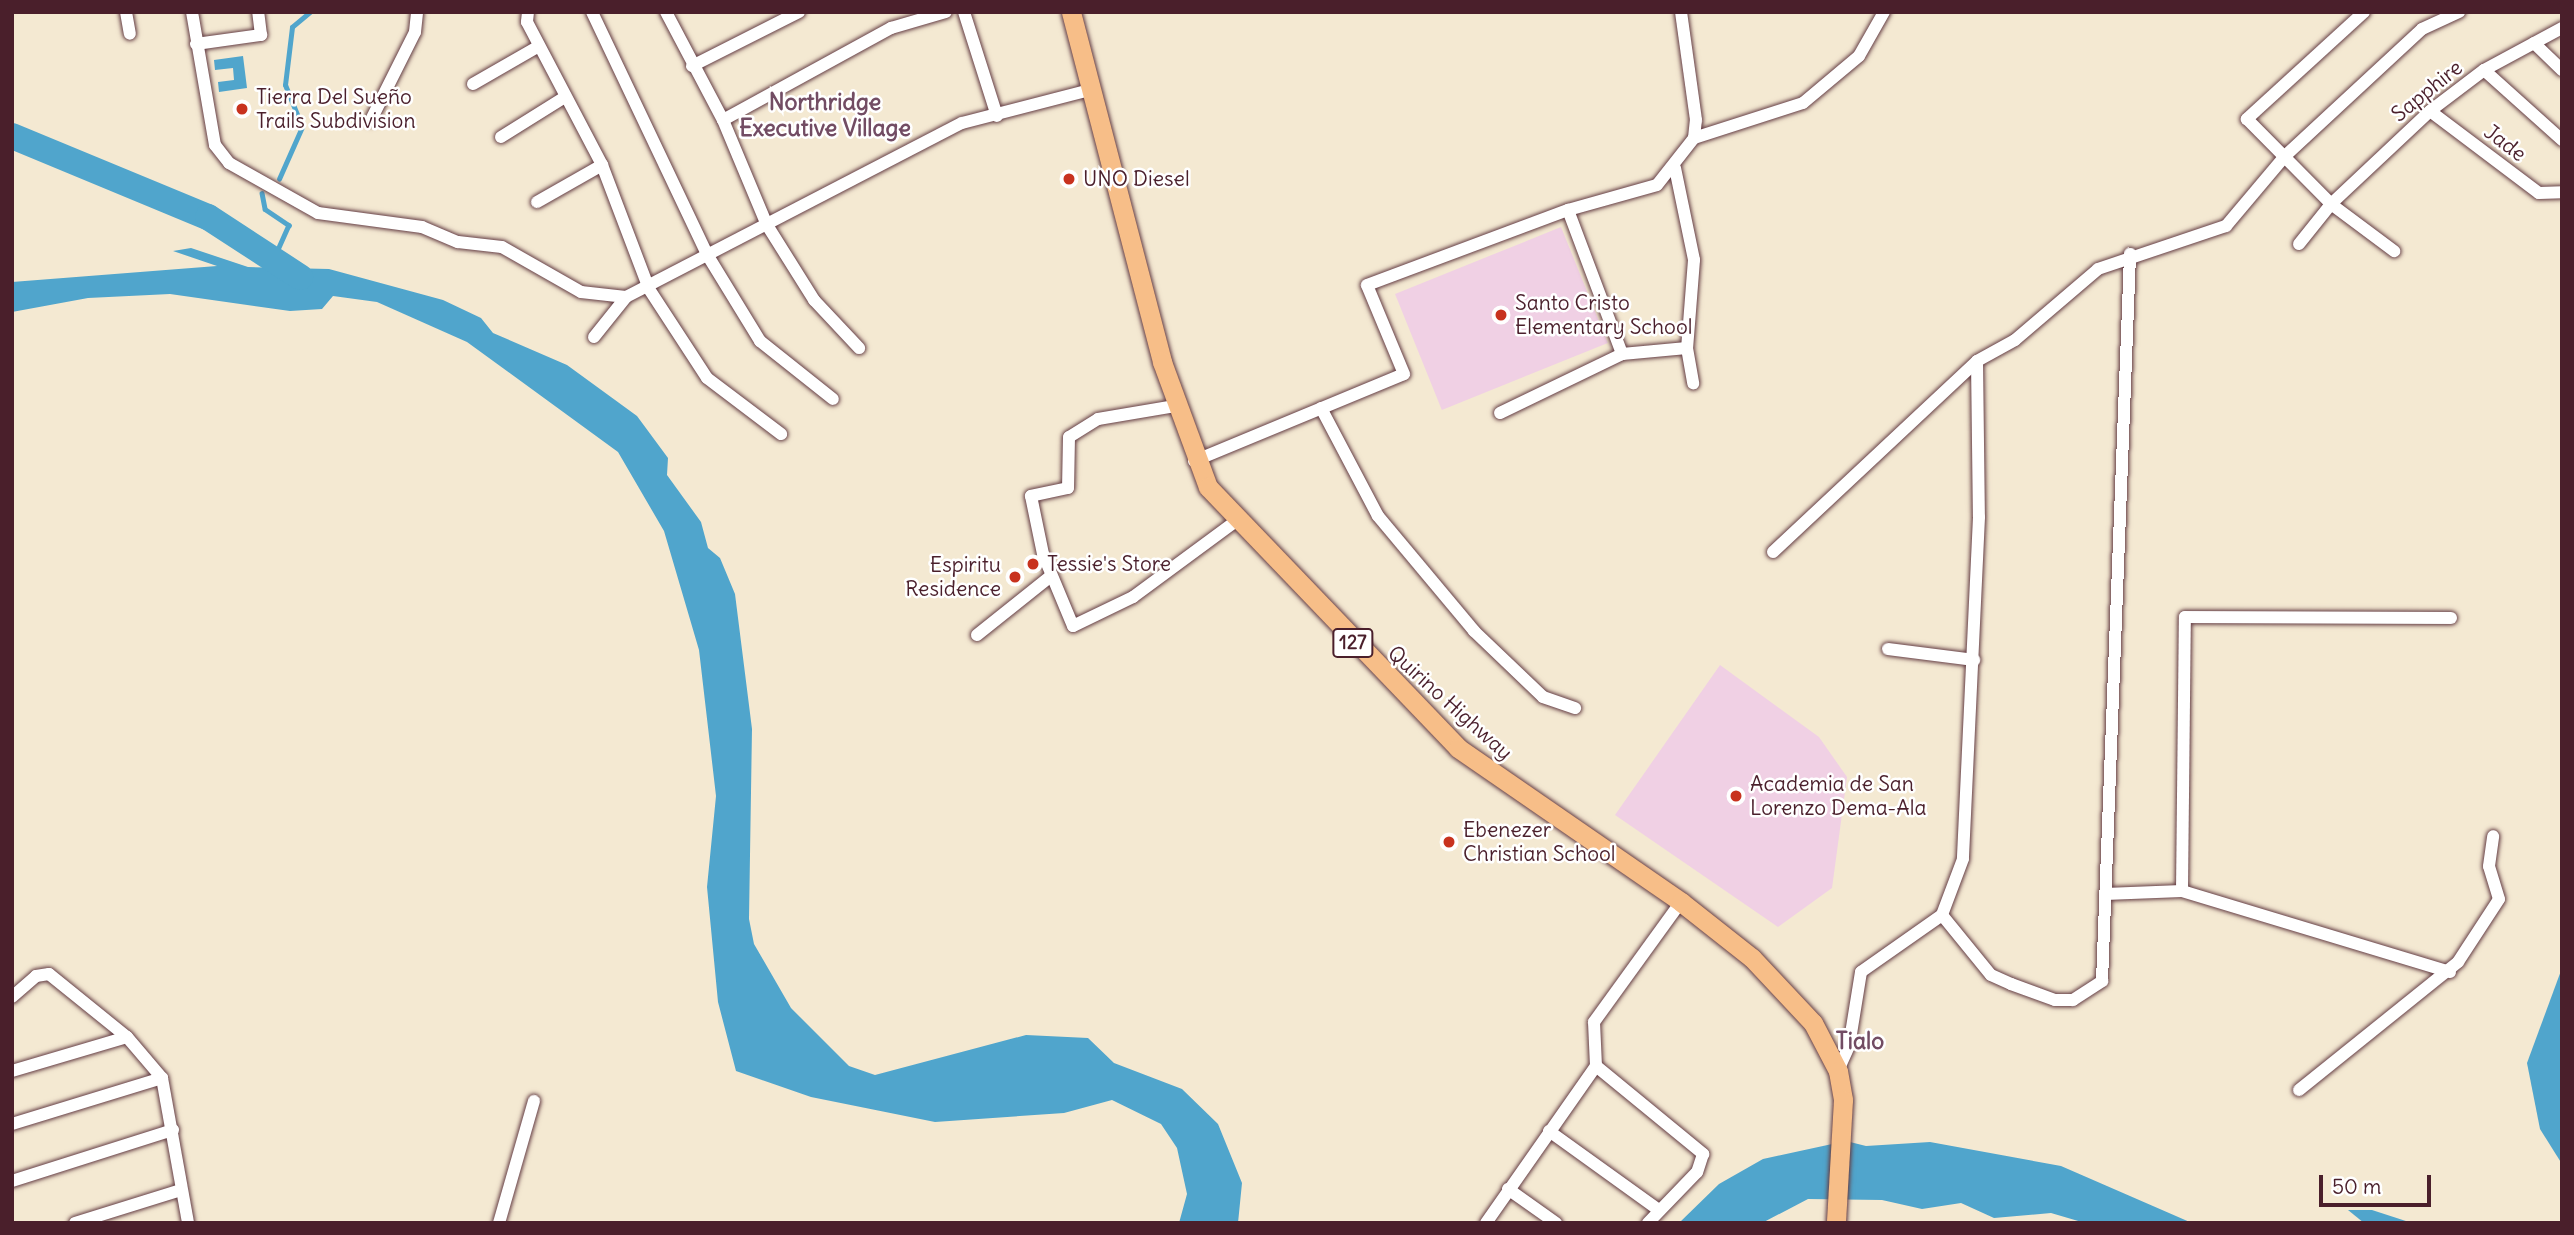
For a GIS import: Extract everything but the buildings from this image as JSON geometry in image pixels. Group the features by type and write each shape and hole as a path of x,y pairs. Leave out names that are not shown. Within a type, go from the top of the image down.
{"main road":[{"name":"Quirino Highway","path":"1071,12 1175,405 1194,461 1236,521 1458,748 1681,902 1785,990 1813,1023 1838,1070 1842,1125 1836,1223"}],"street":[{"path":"127,12 130,34"},
{"path":"192,12 215,145 229,163 286,199 318,214 422,227 458,242 502,247 581,292 626,298 649,289 962,123 1093,89"},
{"path":"196,44 261,35 258,12"},
{"path":"371,120 415,32 417,12"},
{"path":"528,12 539,46 601,165 649,289 707,378 781,434"},
{"path":"592,12 708,257 760,341 833,398"},
{"path":"666,12 692,66 723,120 767,225 814,300 859,348"},
{"path":"692,66 799,12"},
{"path":"723,120 891,28 946,12"},
{"path":"964,12 997,116"},
{"path":"1194,461 1404,374 1367,285 1568,210 1657,185 1675,168 1694,138 1681,12"},
{"path":"1694,138 1803,103 1859,56 1884,12"},
{"path":"2364,12 2247,119 2330,204 2394,251"},
{"path":"1773,552 1977,361 2015,340 2098,269 2130,254 2226,226 2285,156 2421,29 2459,12"},
{"name":"Sapphire","path":"2299,244 2330,204 2430,111 2484,70 2562,28"},
{"path":"2534,43 2562,70"},
{"path":"473,84 539,46"},
{"path":"2484,70 2562,140"},
{"path":"502,137 565,97"},
{"name":"Jade","path":"2430,111 2539,193 2562,192"},
{"path":"537,202 601,165"},
{"path":"1675,168 1695,260 1687,348 1693,383"},
{"path":"1568,210 1622,354"},
{"path":"1942,915 1991,975 2055,1000 2073,1000 2102,981 2130,254"},
{"path":"594,337 626,298"},
{"path":"1500,413 1622,354 1687,348"},
{"path":"1838,1070 1849,1046 1861,972 1942,915 1963,859 1974,660 1977,361"},
{"path":"1175,405 1117,411 1069,437 1068,488 1031,496 1051,576 1073,626 1133,597 1236,521"},
{"path":"1321,408 1378,516 1474,631 1543,697 1575,708"},
{"path":"977,635 1051,576"},
{"path":"2182,891 2185,617 2451,618"},
{"path":"1888,649 1974,660"},
{"path":"2299,1090 2450,972 2497,904 2488,866 2493,836"},
{"path":"2105,894 2182,891 2450,972"},
{"path":"1486,1223 1596,1066 1594,1022 1681,902"},
{"path":"12,998 43,972 127,1037 162,1078 188,1223"},
{"path":"12,1071 127,1037"},
{"path":"1596,1066 1703,1154 1697,1172 1648,1223"},
{"path":"12,1124 162,1078"},
{"path":"499,1223 534,1101"},
{"path":"12,1181 173,1130"},
{"path":"1549,1131 1659,1210"},
{"path":"1508,1189 1556,1223"},
{"path":"75,1223 181,1190"}],"shaded area":[{"name":"Santo Cristo Elementary School","path":"1561,227 1608,343 1442,410 1395,294"},
{"name":"Academia de San Lorenzo Dema-Ala","path":"1720,665 1819,737 1847,777 1832,888 1778,927 1615,815"}],"water":[{"path":"243,56 247,88 219,92 218,82 234,80 233,68 215,70 214,60"},
{"path":"191,248 248,267 329,269 443,300 481,318 493,333 567,365 637,416 668,458 667,475 701,522 708,548 720,558 735,594 752,729 749,919 754,944 791,1008 849,1066 875,1075 1026,1035 1088,1038 1114,1063 1182,1089 1218,1124 1242,1183 1238,1223 1179,1223 1187,1194 1177,1148 1161,1124 1112,1100 1064,1113 935,1122 811,1097 736,1071 718,1002 707,887 716,796 699,650 664,531 618,452 467,342 377,302 333,296 322,309 290,311 170,294 88,298 12,312 12,282 217,266 173,251"},
{"path":"2562,968 2562,1164 2540,1129 2527,1063"},
{"path":"1846,1141 1866,1146 1930,1142 2061,1166 2192,1223 2085,1223 2051,1213 1994,1218 1961,1203 1922,1209 1882,1200 1808,1199 1762,1223 1679,1223 1719,1184 1763,1159"},
{"path":"2348,1210 2372,1210 2412,1223 2364,1223"}],"waterway":[{"path":"279,179 302,127 285,85 292,27 310,12"},
{"path":"12,136 208,217 300,277"},
{"path":"262,193 265,209 289,225 275,256"}],"place":[{"name":"Tierra Del Sueño Trails Subdivision","path":"242,109"},
{"name":"UNO Diesel","path":"1069,179"},
{"name":"Santo Cristo Elementary School","path":"1501,315"},
{"name":"Tessie's Store","path":"1033,564"},
{"name":"Espiritu Residence","path":"1015,577"},
{"name":"Academia de San Lorenzo Dema-Ala","path":"1736,796"},
{"name":"Ebenezer Christian School","path":"1449,842"}],"district":[{"name":"Northridge Executive Village","path":"825,115"},
{"name":"Tialo","path":"1860,1041"}]}
